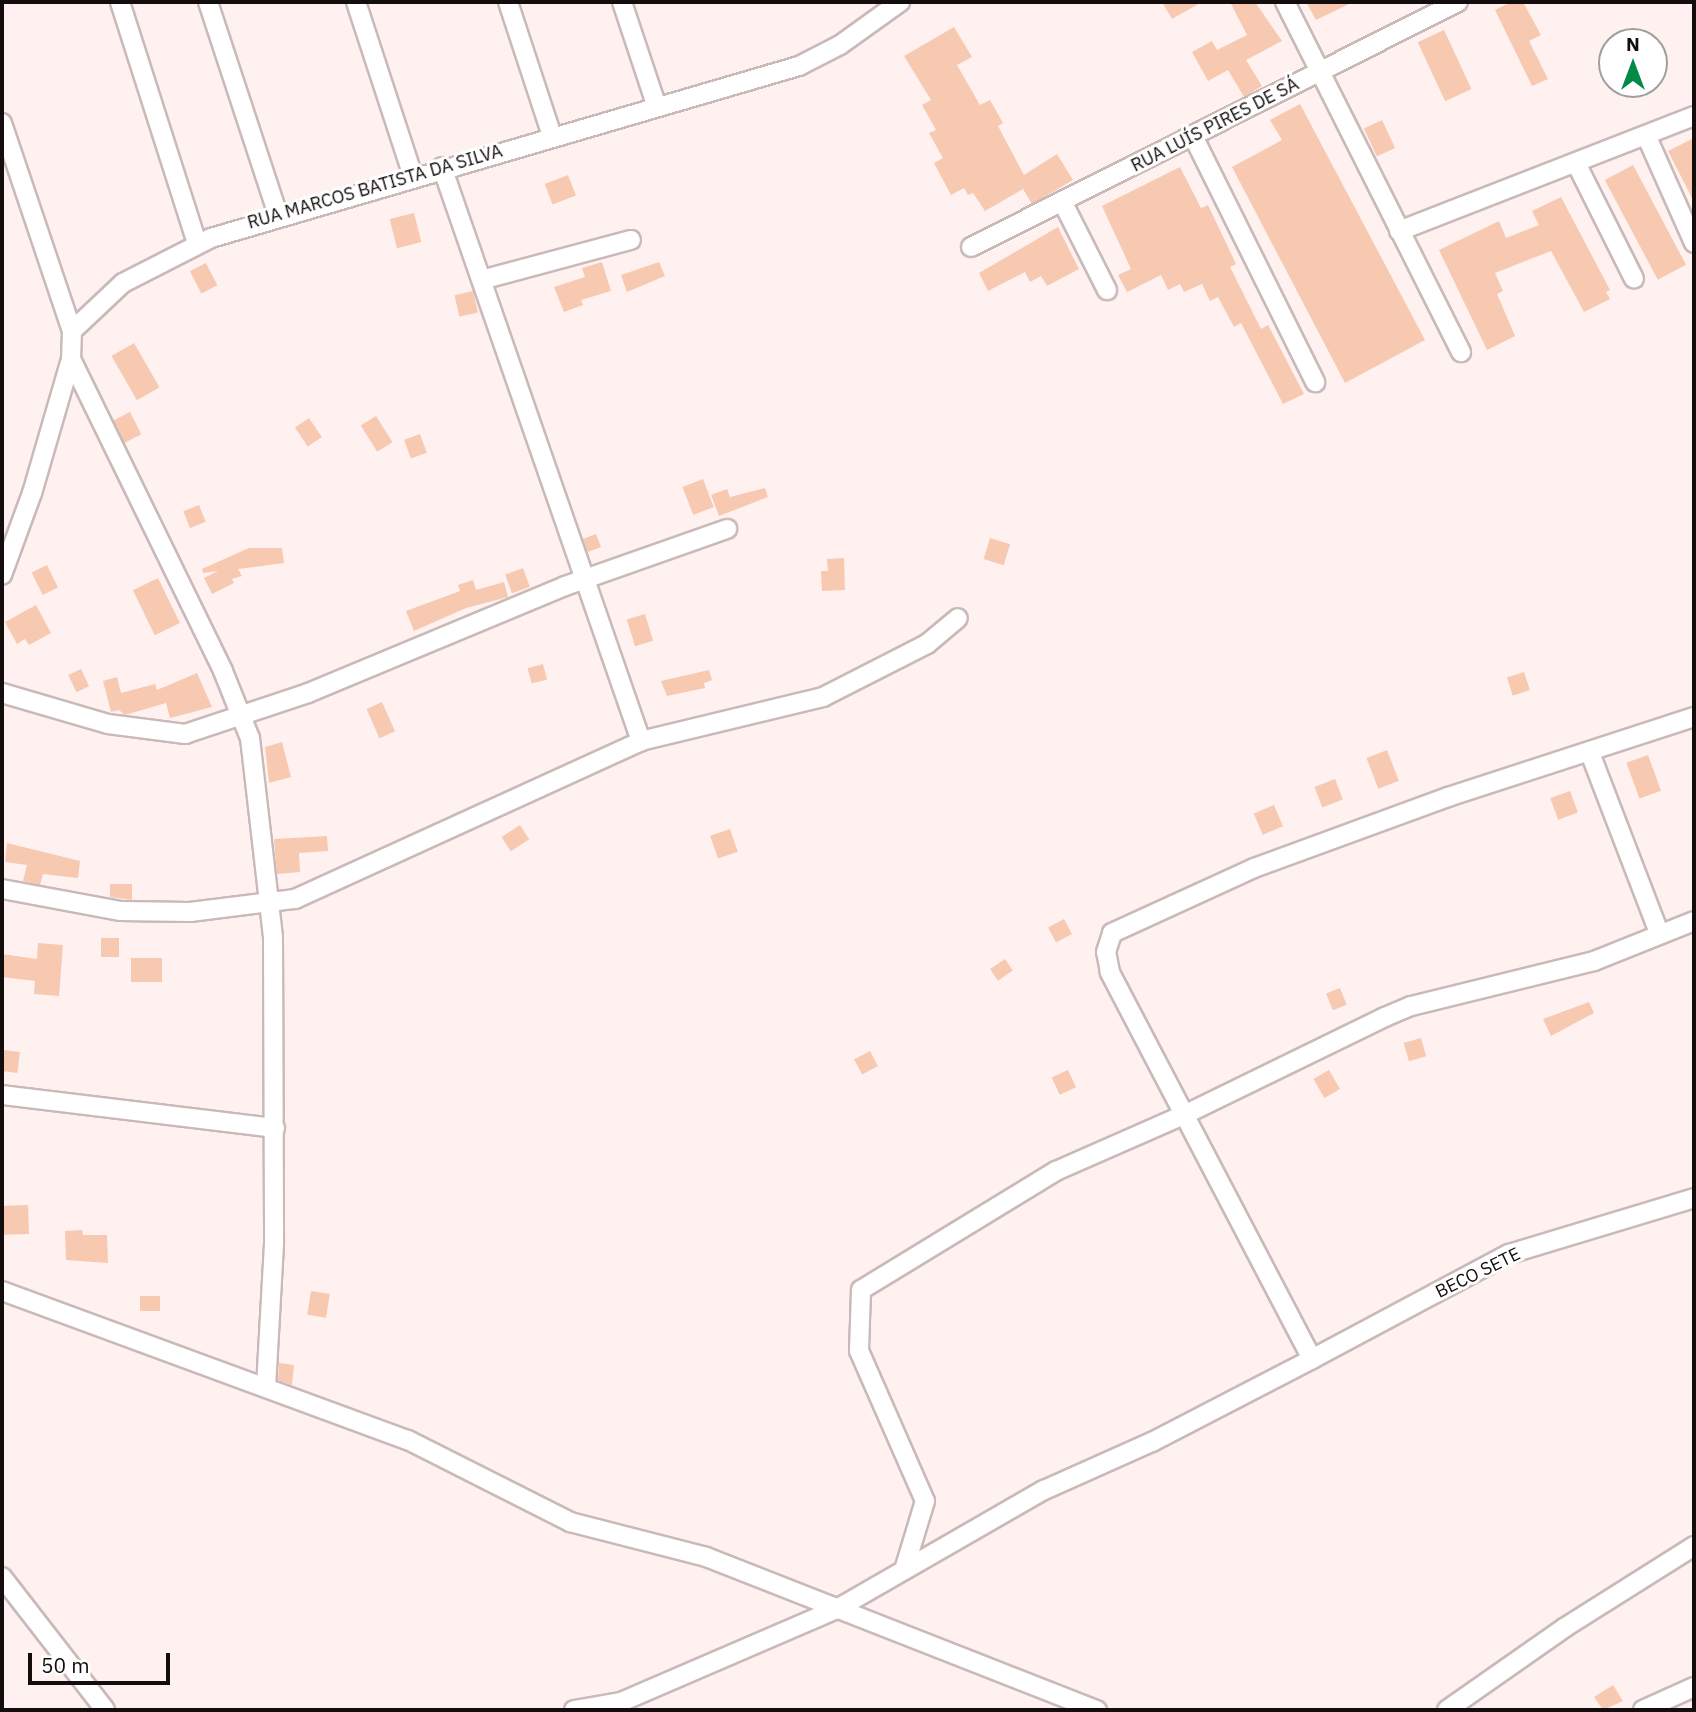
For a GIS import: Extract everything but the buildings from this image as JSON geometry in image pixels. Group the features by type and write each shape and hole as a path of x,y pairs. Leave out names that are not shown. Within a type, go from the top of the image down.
{"street":[{"path":"120,2 197,243"},
{"path":"208,2 278,215"},
{"path":"356,2 413,176"},
{"path":"508,2 552,136"},
{"path":"622,2 657,107"},
{"name":"RUA MARCOS BATISTA DA SILVA","path":"72,331 123,283 197,243 278,215 813,61 900,2"},
{"path":"1285,2 1318,73 1461,352"},
{"name":"RUA LUÍS PIRES DE SÁ","path":"971,247 1458,2"},
{"path":"1399,231 1577,165 1694,116"},
{"path":"2,123 72,331 71,359 32,493 2,575"},
{"path":"1646,135 1694,243"},
{"path":"1192,136 1315,382"},
{"path":"1577,165 1634,279"},
{"path":"442,167 485,279 642,741"},
{"path":"1062,201 1107,290"},
{"path":"485,279 631,240"},
{"path":"71,359 244,716 272,905 275,1128 266,1387"},
{"path":"2,693 108,723 186,734 244,716 587,578 727,529"},
{"path":"2,889 121,911 190,912 272,905 316,892 642,741 823,697 927,644 958,618"},
{"path":"1312,1359 1110,972 1106,952 1112,933 1254,868 1448,797 1694,717"},
{"path":"1590,753 1659,933"},
{"path":"904,1570 925,1501 859,1351 861,1290 1056,1171 1186,1114 1411,1006 1594,961 1694,921"},
{"path":"2,1095 275,1128"},
{"name":"BECO SETE","path":"616,1706 835,1609 1045,1490 1152,1442 1509,1254 1694,1198"},
{"path":"2,1291 442,1454 545,1512 605,1533 706,1557 1097,1710"},
{"path":"1447,1710 1564,1628 1694,1546"},
{"path":"2,1577 105,1710"},
{"path":"1643,1710 1694,1687"},
{"path":"574,1710 616,1706"}]}
